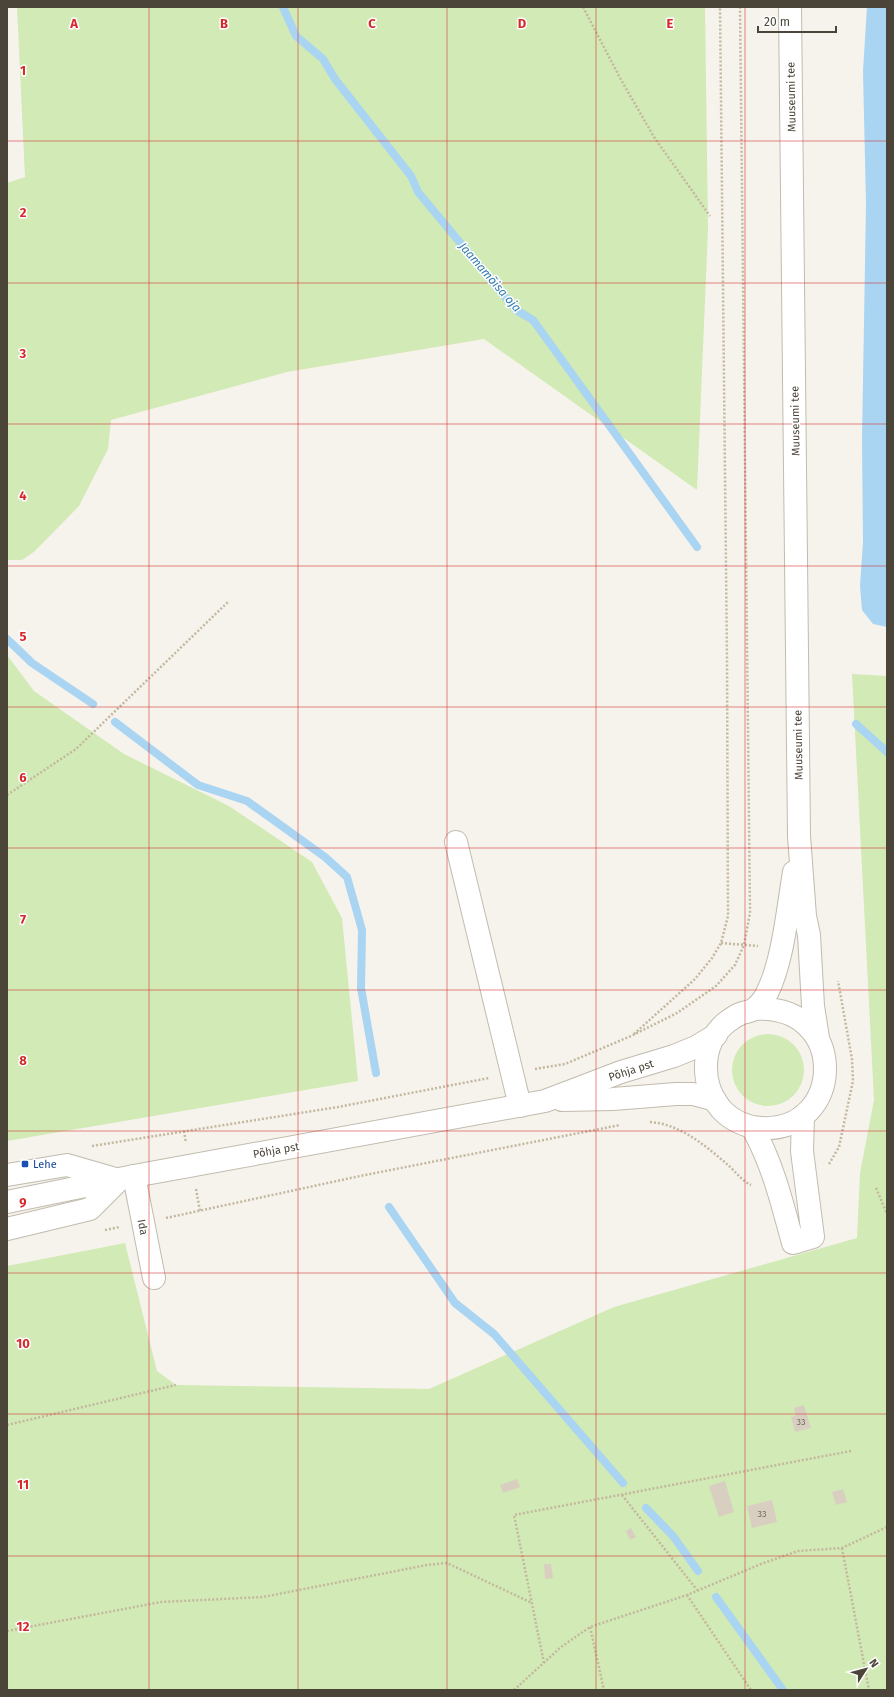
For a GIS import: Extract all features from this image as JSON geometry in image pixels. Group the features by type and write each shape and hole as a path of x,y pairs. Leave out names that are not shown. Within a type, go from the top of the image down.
{"street":[{"name":"Muuseumi tee","path":"790,7 799,836 813,1006 818,1038 824,1054 826,1071 823,1088 815,1103 803,1116 788,1125 770,1128 752,1127 731,1118 722,1110 715,1100 708,1084 705,1067 708,1050 716,1035 726,1023 739,1014 754,1009 769,1008 783,1011 797,1017 808,1026 818,1038"},
{"name":"Muuseumi tee","path":"754,1009 767,994 775,975 781,948 799,836"},
{"path":"456,842 520,1106"},
{"name":"Põhja pst","path":"7,1202 127,1178 545,1101 621,1072 674,1056 696,1047 716,1035"},
{"name":"Põhja pst","path":"545,1101 613,1100 676,1094 693,1094 715,1100"},
{"path":"752,1127 762,1145 777,1185 793,1243 813,1237 802,1151 803,1116"},
{"path":"7,1175 67,1165 127,1178"},
{"path":"7,1229 90,1209 127,1178"},
{"name":"Ida","path":"127,1178 142,1223 154,1278"}],"path":[{"path":"583,7 620,78 654,137 710,216"},
{"path":"631,1036 695,979 712,958 721,943 728,916 727,659 720,7"},
{"path":"92,1146 338,1107 565,1064 631,1036 677,1013 716,986 735,965 744,945 750,913 740,7"},
{"path":"7,795 76,749 229,601"},
{"path":"721,943 781,948"},
{"path":"806,1176 830,1164 839,1147 853,1081 852,1059 837,976"},
{"path":"648,1122 662,1123 684,1133 727,1164 748,1184 759,1188 777,1185"},
{"path":"97,1231 142,1223 360,1176 621,1125"},
{"path":"876,1188 887,1214"},
{"path":"7,1425 176,1385"},
{"path":"544,1663 514,1515 852,1451"},
{"path":"622,1495 697,1590"},
{"path":"514,1690 561,1647 590,1627 686,1595 761,1564 798,1551 842,1548 887,1527"},
{"path":"842,1548 869,1690"},
{"path":"7,1631 161,1602 263,1597 427,1564 447,1563 532,1603"},
{"path":"686,1595 751,1690"},
{"path":"590,1627 604,1690"}],"green space":[{"path":"17,7 705,7 708,229 697,490 484,339 287,372 111,420 108,449 79,506 35,551 22,560 7,560 7,183 25,177"},
{"path":"7,655 34,691 124,754 229,806 312,862 342,918 358,1081 7,1141"},
{"path":"852,674 887,676 887,1690 7,1690 7,1266 125,1243 157,1371 176,1385 429,1389 614,1307 857,1238 860,1173 874,1100"},
{"path":"761,1034 775,1034 782,1036 794,1044 802,1056 804,1070 802,1084 794,1096 782,1104 775,1106 761,1106 754,1104 742,1096 734,1084 732,1077 732,1063 734,1056 742,1044 754,1036"}],"water":[{"path":"867,7 887,7 887,627 873,624 862,610 860,586 863,542 862,440 866,204 863,71"}],"building":[{"path":"804,1405 811,1428 795,1432 791,1417 796,1416 794,1408"},
{"path":"517,1479 520,1487 503,1493 500,1485"},
{"path":"725,1481 734,1512 719,1517 709,1486"},
{"path":"843,1489 847,1502 836,1505 832,1492"},
{"path":"772,1500 777,1522 752,1528 747,1506"},
{"path":"631,1528 636,1537 630,1540 626,1531"},
{"path":"544,1564 551,1564 553,1578 545,1579"}],"waterway":[{"name":"Jaamamõisa oja","path":"283,7 296,36 323,59 335,79 411,176 418,192 516,310 533,320 697,547"},
{"path":"7,639 32,663 93,704"},
{"path":"115,722 198,785 247,801 325,857 347,877 362,930 361,988 376,1073"},
{"name":"Jaamamõisa oja","path":"856,724 887,752"},
{"path":"389,1207 455,1303 494,1334 623,1483"},
{"path":"646,1508 673,1536 698,1571"},
{"path":"716,1597 783,1690"}],"place":[{"name":"Lehe","path":"25,1164"}]}
